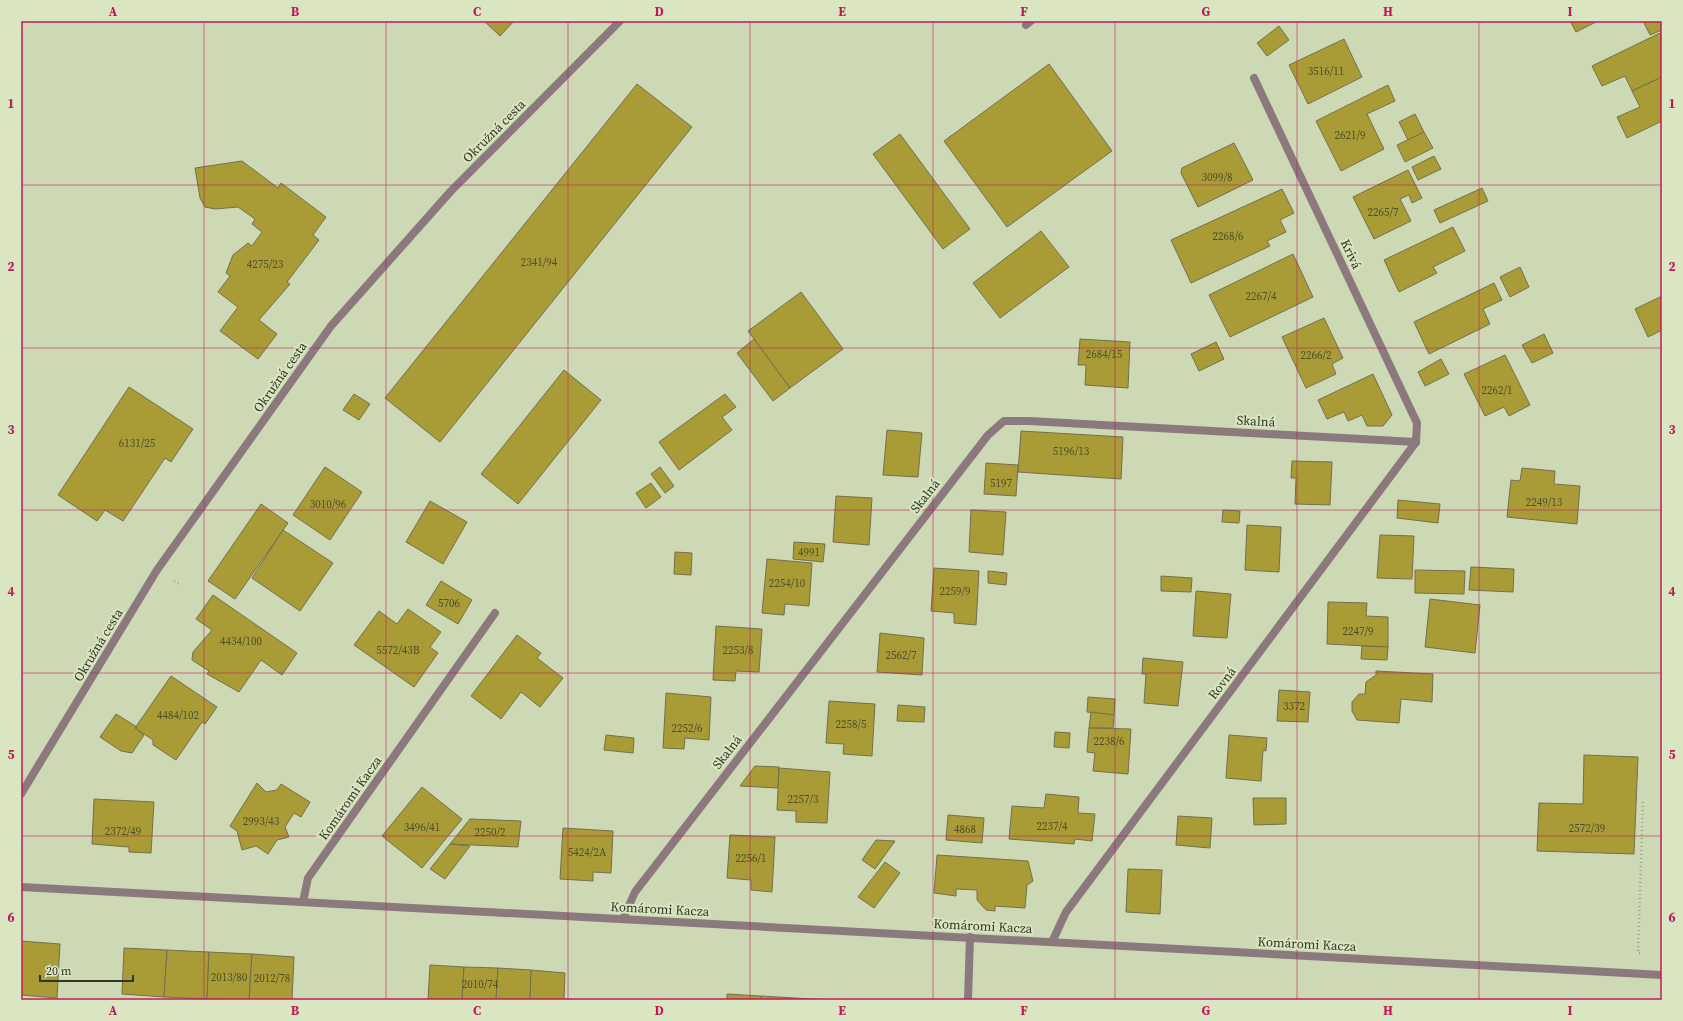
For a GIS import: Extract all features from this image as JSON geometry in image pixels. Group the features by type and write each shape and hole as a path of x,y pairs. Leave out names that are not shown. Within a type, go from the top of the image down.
{"street":[{"name":"Okružná cesta","path":"21,794 157,570 331,326 451,191 620,21"},
{"name":"Krivá","path":"1254,78 1417,423 1416,442"},
{"name":"Skalná","path":"623,919 635,892 988,435 1004,421 1028,421 1416,442"},
{"name":"Rovná","path":"1052,942 1066,912 1416,442"},
{"name":"Komáromi Kacza","path":"303,902 308,878 495,613"},
{"name":"Komáromi Kacza","path":"21,887 1662,975"},
{"path":"968,1000 970,937"}],"path":[{"path":"1642,800 1638,953 1646,953"}],"building":[{"path":"484,21 514,21 500,36"},
{"path":"1570,21 1598,21 1576,32"},
{"path":"1643,21 1662,21 1662,30 1650,35"},
{"path":"1279,26 1289,40 1267,56 1257,43"},
{"path":"1660,33 1662,39 1662,77 1632,91 1625,76 1602,86 1592,66"},
{"path":"1344,39 1362,77 1308,104 1289,65"},
{"path":"1049,64 1112,151 1007,227 944,141"},
{"path":"1662,77 1662,121 1627,138 1617,117 1640,107 1632,91"},
{"path":"637,84 692,127 440,442 385,398"},
{"path":"1388,85 1395,101 1367,114 1384,149 1341,171 1316,121"},
{"path":"1415,114 1424,132 1408,140 1399,122"},
{"path":"1424,132 1433,148 1405,162 1397,145"},
{"path":"900,134 970,229 943,249 873,154"},
{"path":"1234,143 1253,180 1198,207 1181,173 1182,168"},
{"path":"1434,156 1441,169 1418,180 1412,167"},
{"path":"242,161 278,188 281,183 326,217 313,235 319,240 287,282 290,284 259,320 277,334 258,359 220,331 238,307 218,292 230,276 226,273 233,255 248,243 252,246 262,232 252,224 255,219 238,207 215,209 205,207 200,198 195,168"},
{"path":"1408,170 1422,198 1412,203 1409,195 1400,199 1411,221 1374,239 1353,197"},
{"path":"1482,188 1488,201 1440,223 1434,210"},
{"path":"1282,189 1294,213 1280,220 1286,232 1267,241 1270,246 1191,283 1171,240"},
{"path":"1453,227 1465,251 1433,267 1437,273 1399,292 1384,260"},
{"path":"1041,231 1069,267 1000,318 973,283"},
{"path":"1293,254 1313,297 1230,337 1209,295"},
{"path":"1520,267 1529,287 1510,297 1500,277"},
{"path":"1494,283 1502,300 1483,309 1490,324 1429,354 1414,322"},
{"path":"801,292 843,349 790,388 748,331"},
{"path":"1662,296 1662,330 1648,337 1635,309"},
{"path":"1324,318 1343,358 1332,364 1336,374 1306,388 1282,337"},
{"path":"1544,334 1553,353 1532,363 1522,345"},
{"path":"754,339 790,388 773,401 737,353"},
{"path":"1080,339 1130,342 1128,388 1085,385 1086,365 1078,365"},
{"path":"1216,342 1224,359 1199,371 1191,354"},
{"path":"1505,355 1530,405 1509,416 1504,407 1485,416 1464,374"},
{"path":"1441,359 1449,374 1425,386 1418,372"},
{"path":"564,370 601,400 518,504 481,474"},
{"path":"1373,374 1392,415 1383,426 1367,426 1362,415 1348,421 1344,412 1327,419 1318,400"},
{"path":"129,387 193,429 171,462 165,458 123,521 105,510 97,521 58,495"},
{"path":"354,394 370,404 359,420 343,410"},
{"path":"725,394 736,407 722,417 732,430 679,470 659,442"},
{"path":"887,430 922,433 918,477 883,475"},
{"path":"1021,431 1123,437 1121,479 1018,472"},
{"path":"1292,461 1332,462 1330,505 1295,504 1296,478 1291,478"},
{"path":"986,463 1018,465 1016,496 984,494"},
{"path":"325,467 362,492 330,540 293,515"},
{"path":"660,467 674,486 665,493 651,474"},
{"path":"1522,468 1555,471 1554,484 1580,486 1577,524 1507,517 1511,480 1520,481"},
{"path":"651,483 661,497 646,508 636,493"},
{"path":"836,496 872,498 869,545 833,542"},
{"path":"1398,500 1440,504 1438,523 1397,518"},
{"path":"430,501 467,522 443,564 406,542"},
{"path":"261,504 288,523 235,599 208,581"},
{"path":"971,510 1006,512 1003,555 969,552"},
{"path":"1223,510 1240,511 1239,523 1222,522"},
{"path":"1247,525 1281,527 1279,572 1245,570"},
{"path":"283,530 333,563 300,611 252,578"},
{"path":"1380,535 1414,536 1412,579 1377,578"},
{"path":"794,542 825,544 823,562 793,559"},
{"path":"675,552 692,553 691,575 674,574"},
{"path":"767,559 812,563 809,606 785,604 784,615 762,613"},
{"path":"1471,567 1514,569 1513,592 1469,590"},
{"path":"934,568 979,571 976,625 954,623 954,613 931,611"},
{"path":"1415,570 1465,571 1464,594 1415,593"},
{"path":"988,571 1007,573 1006,585 988,583"},
{"path":"1161,576 1192,578 1191,592 1161,591"},
{"path":"441,581 472,600 458,624 426,605"},
{"path":"1196,591 1231,594 1227,638 1193,636"},
{"path":"213,595 297,653 282,675 261,660 239,692 207,674 209,671 192,660 193,652 212,630 196,619"},
{"path":"1430,599 1480,605 1475,653 1425,647"},
{"path":"1328,602 1367,603 1366,616 1388,617 1388,647 1327,644"},
{"path":"408,609 441,632 430,647 438,653 414,687 354,645 379,611 397,624"},
{"path":"716,626 762,629 759,672 736,671 735,681 713,680"},
{"path":"880,633 924,638 922,675 877,672"},
{"path":"517,635 541,653 537,658 563,678 540,707 521,692 501,719 471,696"},
{"path":"1362,646 1388,647 1387,660 1361,659"},
{"path":"1143,658 1183,662 1178,706 1144,703 1146,674 1142,674"},
{"path":"1376,671 1433,674 1432,702 1401,699 1399,723 1357,720 1352,711 1352,702 1359,694 1365,694 1366,682 1376,675"},
{"path":"171,676 217,707 205,724 202,722 176,760 153,745 153,740 135,728"},
{"path":"1279,690 1310,692 1308,722 1277,721"},
{"path":"666,693 711,697 709,740 685,738 684,749 663,748"},
{"path":"1088,697 1115,699 1114,715 1087,712"},
{"path":"829,701 875,704 872,756 843,754 844,744 826,743"},
{"path":"898,705 925,707 924,722 897,721"},
{"path":"1091,712 1114,715 1113,728 1089,728"},
{"path":"116,714 137,727 135,728 144,735 132,753 121,751 100,737"},
{"path":"1089,728 1131,729 1128,774 1093,771 1095,753 1087,752"},
{"path":"1055,732 1070,733 1069,748 1054,747"},
{"path":"606,735 634,738 633,753 604,750"},
{"path":"1229,735 1267,738 1266,751 1263,750 1261,781 1226,778"},
{"path":"1584,755 1638,757 1634,854 1537,851 1539,803 1583,804"},
{"path":"755,766 779,767 778,788 740,786"},
{"path":"779,768 830,772 827,823 796,822 796,811 777,810"},
{"path":"257,783 266,792 277,790 281,784 310,802 301,817 294,813 285,827 289,837 277,840 268,854 256,846 242,850 237,831 230,826"},
{"path":"422,787 462,819 422,868 382,836"},
{"path":"1046,794 1079,797 1078,813 1095,814 1092,841 1075,839 1074,844 1009,839 1012,806 1044,808"},
{"path":"1253,798 1286,798 1286,824 1254,825"},
{"path":"94,799 154,802 151,853 129,852 129,847 92,844"},
{"path":"948,815 984,818 982,843 946,840"},
{"path":"1178,816 1212,818 1210,848 1176,845"},
{"path":"470,819 521,821 518,847 450,844"},
{"path":"563,828 613,831 611,873 593,872 593,881 560,879"},
{"path":"730,835 775,837 772,892 751,890 751,880 727,878"},
{"path":"876,840 895,841 875,869 862,860"},
{"path":"450,844 470,846 445,879 430,869"},
{"path":"937,855 1028,861 1033,881 1027,885 1025,908 995,906 995,911 986,910 977,900 977,890 956,889 956,896 934,893"},
{"path":"885,862 900,873 874,908 858,897"},
{"path":"1128,869 1162,870 1160,914 1126,912"},
{"path":"21,941 60,944 57,998 21,995"},
{"path":"124,948 167,950 164,997 122,994"},
{"path":"167,950 209,952 207,999 164,997"},
{"path":"209,952 252,954 249,1000 207,999"},
{"path":"252,954 294,957 292,1000 249,1000"},
{"path":"430,965 464,967 462,1000 428,1000"},
{"path":"464,967 498,968 496,1000 462,1000"},
{"path":"498,968 531,970 530,1000 496,1000"},
{"path":"531,970 565,973 564,1000 530,1000"},
{"path":"727,994 761,996 761,1000 727,1000"},
{"path":"761,996 795,998 795,1000 761,1000"},
{"path":"795,998 829,1000 795,1000"}]}
